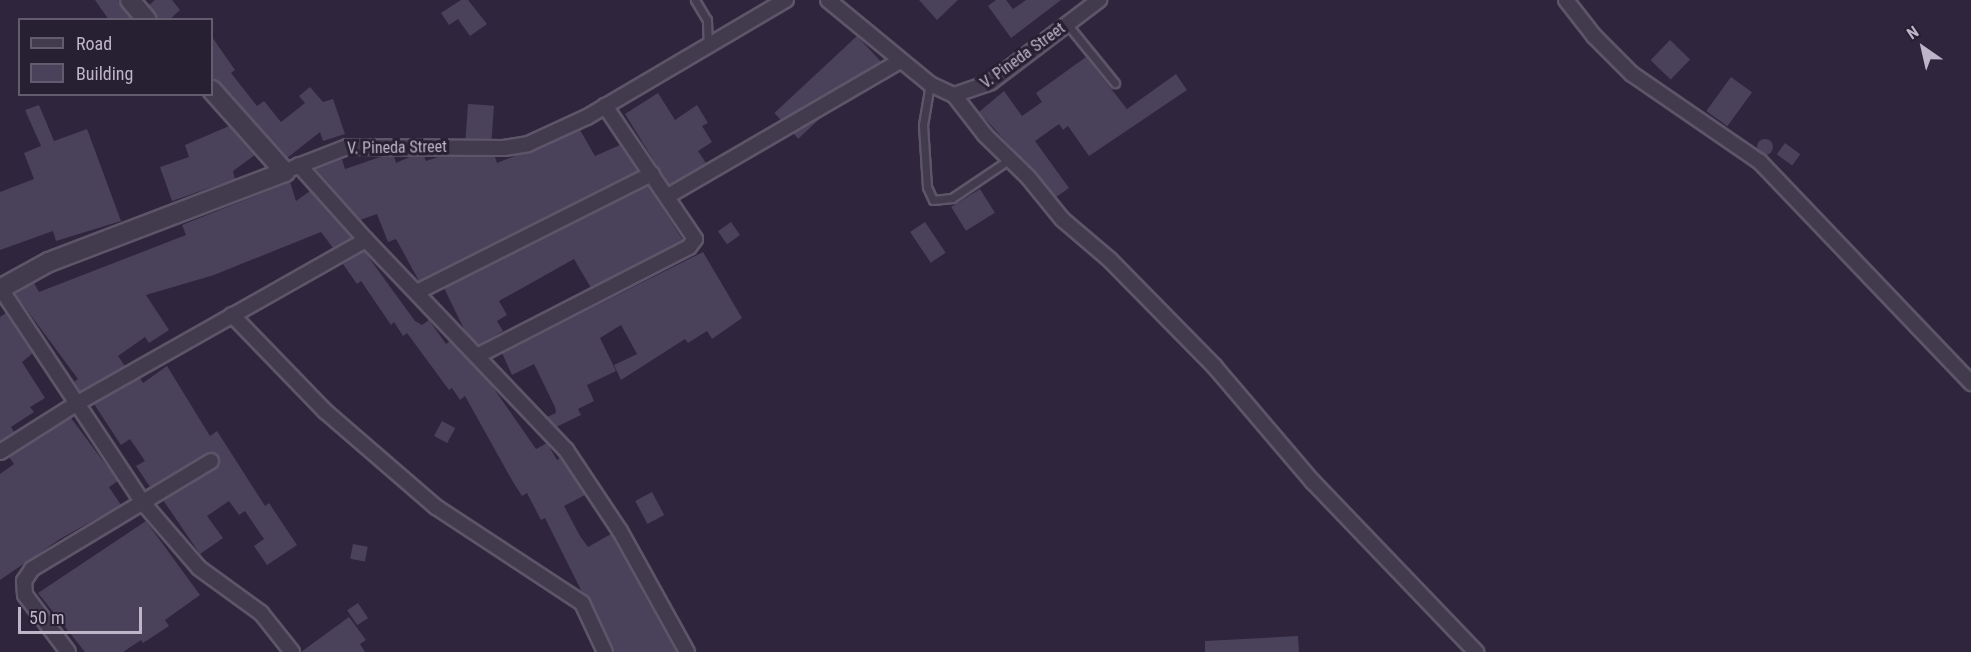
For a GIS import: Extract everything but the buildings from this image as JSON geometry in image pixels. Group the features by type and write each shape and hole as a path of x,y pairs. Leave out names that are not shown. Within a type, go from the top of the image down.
{"street":[{"path":"130,0 145,18"},
{"name":"V. Pineda Street","path":"1,289 49,262 347,147 504,148 528,144 605,106 786,0"},
{"path":"828,0 930,84 954,95 985,135 1010,159 1062,219 1110,260 1215,367 1313,482 1476,652"},
{"name":"V. Pineda Street","path":"954,95 991,82 1099,0"},
{"path":"1566,0 1594,36 1632,74 1732,141 1777,178 1971,383"},
{"path":"668,196 900,61"},
{"path":"213,91 366,240 479,355 582,471 687,652"},
{"path":"479,355 689,247 695,240 668,196 605,106"},
{"path":"417,292 652,174"},
{"path":"0,452 76,404 366,240"},
{"path":"1,289 144,504 199,568 261,613 292,652"},
{"path":"232,315 325,411 436,507 582,603 605,652"},
{"path":"68,652 25,595 24,581 32,569 144,504 211,461"}],"lane":[{"path":"695,0 707,20 708,46"},
{"path":"1067,24 1115,83"},
{"path":"930,84 923,125 927,187 933,200 952,198 1010,159"}]}
